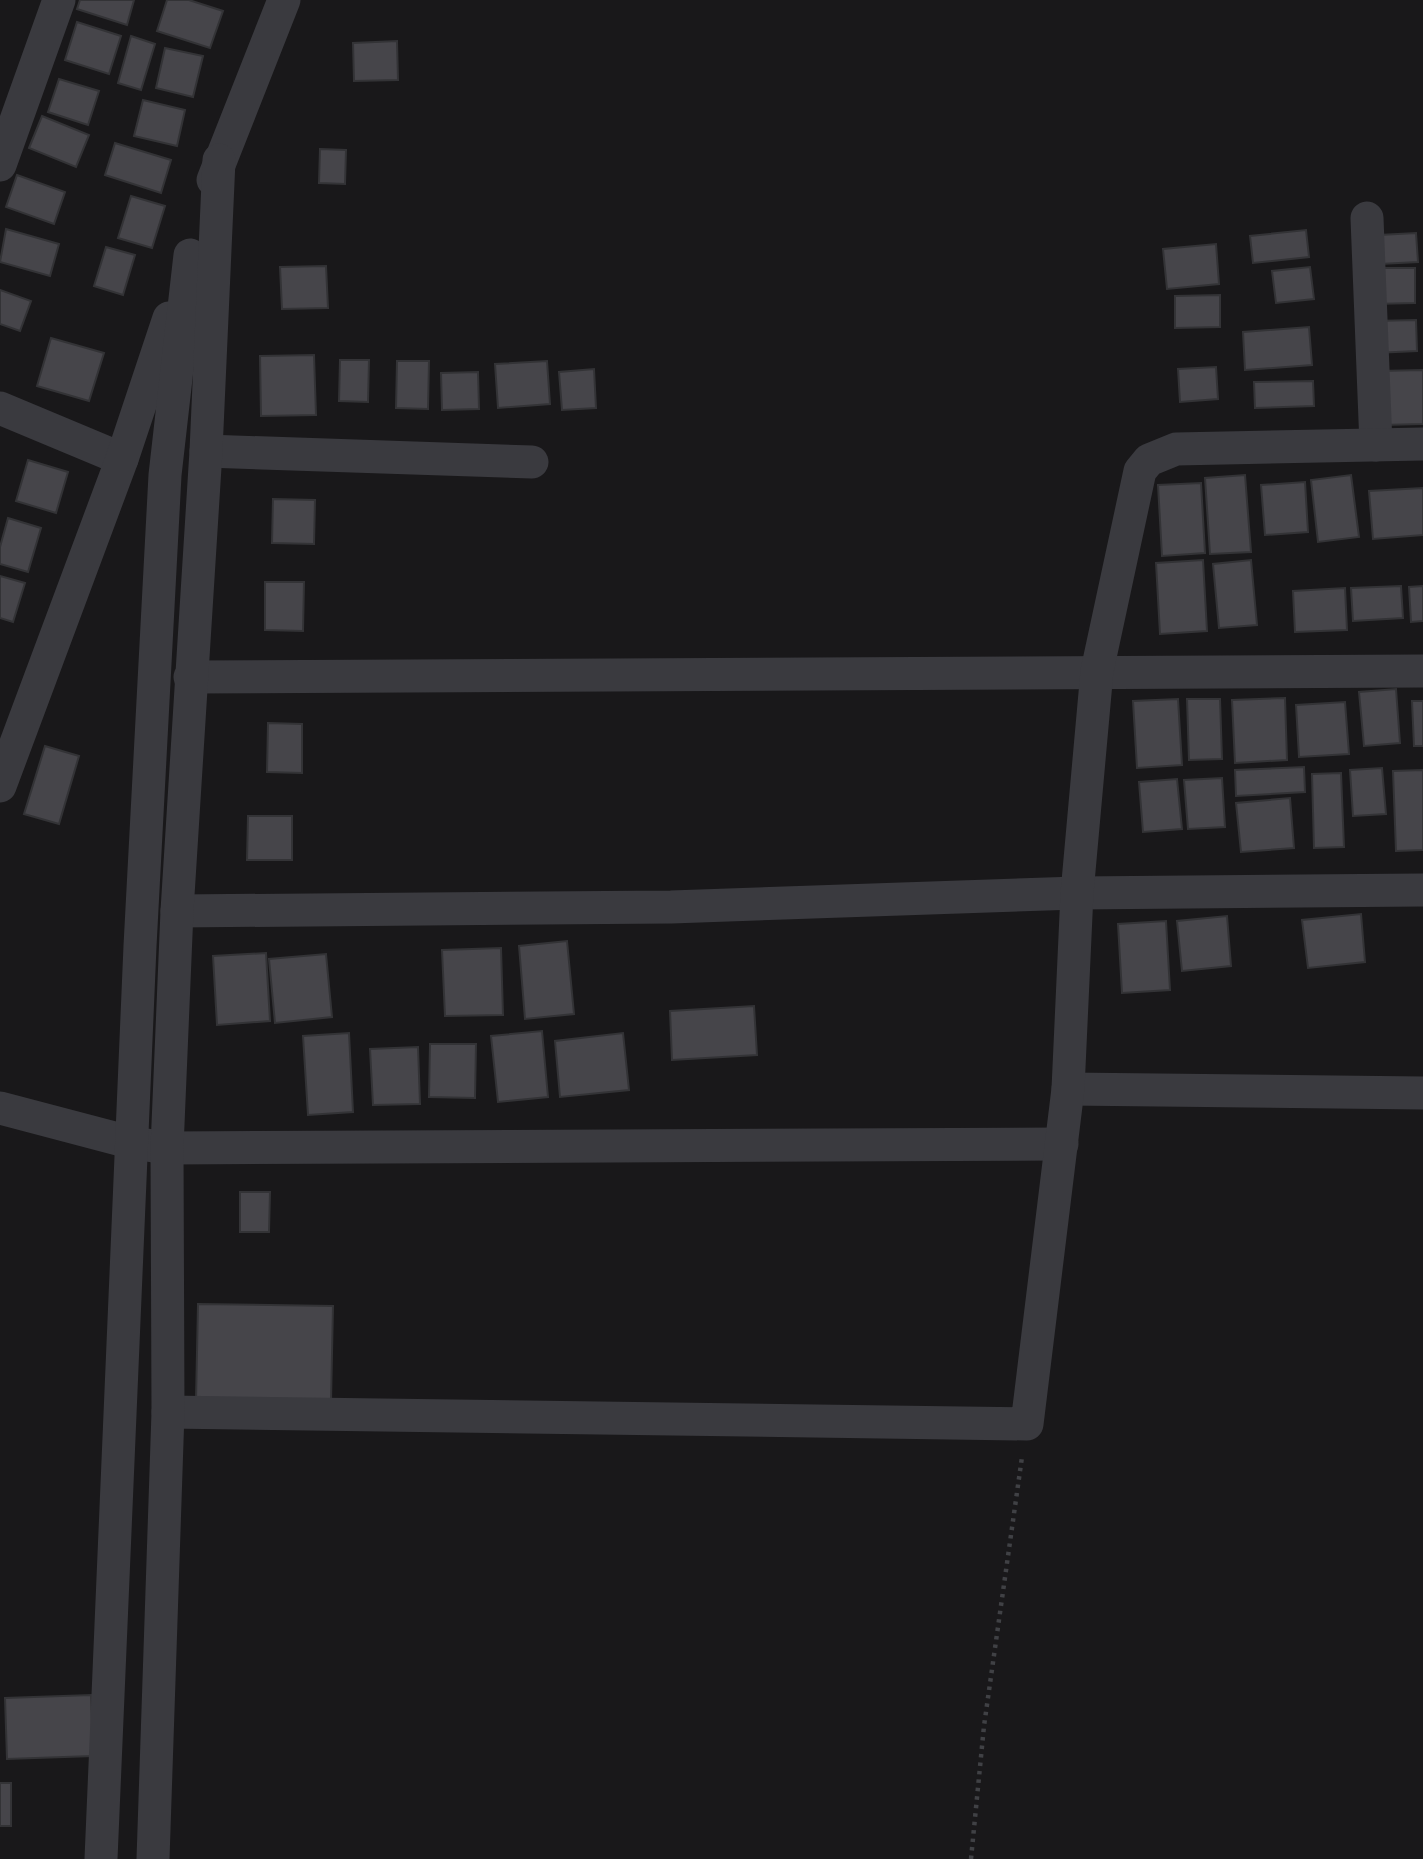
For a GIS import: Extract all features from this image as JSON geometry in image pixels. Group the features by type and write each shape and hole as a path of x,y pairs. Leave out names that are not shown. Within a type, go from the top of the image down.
{"street":[{"path":"0,166 59,0"},
{"path":"0,786 122,459 219,160 284,0"},
{"path":"153,1859 168,1412 167,1148 177,911 206,451 219,160"},
{"path":"1367,218 1376,445"},
{"path":"101,1859 133,1143 139,946 165,475 190,255"},
{"path":"0,408 122,459"},
{"path":"168,1412 1027,1424 1068,1089 1077,893 1097,671 1140,471 1149,460 1176,449 1203,446 1423,444"},
{"path":"206,451 532,462"},
{"path":"190,677 1423,671"},
{"path":"177,911 671,907 1077,893 1423,890"},
{"path":"1068,1089 1423,1093"},
{"path":"0,1108 133,1143 167,1148 1062,1144"}],"path":[{"path":"971,1859 984,1726 1027,1424"}],"building":[{"path":"80,0 134,0 127,25 77,9"},
{"path":"167,0 189,0 223,11 210,48 157,31"},
{"path":"77,22 121,36 109,74 65,60"},
{"path":"131,36 155,44 141,90 118,83"},
{"path":"397,41 398,80 354,81 353,43"},
{"path":"165,48 203,56 193,97 156,88"},
{"path":"59,79 99,91 88,125 48,112"},
{"path":"143,100 185,110 177,146 134,136"},
{"path":"42,116 89,135 76,167 29,148"},
{"path":"115,143 171,160 161,193 105,175"},
{"path":"320,149 346,150 345,184 319,183"},
{"path":"17,175 65,192 54,224 6,207"},
{"path":"131,196 165,206 152,248 118,238"},
{"path":"6,229 59,244 50,276 0,262"},
{"path":"1306,230 1309,257 1253,263 1250,236"},
{"path":"1416,233 1418,262 1380,264 1379,235"},
{"path":"1216,244 1219,284 1167,289 1163,249"},
{"path":"106,247 135,255 123,295 94,286"},
{"path":"326,266 328,308 282,309 280,267"},
{"path":"1310,267 1314,299 1276,303 1272,271"},
{"path":"1373,268 1415,268 1415,303 1373,304"},
{"path":"0,290 31,301 20,331 0,324"},
{"path":"1220,295 1220,327 1175,328 1175,296"},
{"path":"1416,320 1417,351 1375,353 1374,321"},
{"path":"1309,327 1312,365 1245,370 1243,332"},
{"path":"51,338 104,353 89,401 37,386"},
{"path":"314,355 316,415 261,416 260,356"},
{"path":"340,360 369,360 368,402 339,401"},
{"path":"397,361 429,361 428,409 396,408"},
{"path":"547,361 550,404 498,408 495,364"},
{"path":"1216,367 1218,399 1180,402 1178,369"},
{"path":"594,369 596,408 562,410 559,372"},
{"path":"1423,370 1423,424 1381,425 1380,371"},
{"path":"478,372 479,409 442,410 441,373"},
{"path":"1313,381 1314,406 1255,408 1254,382"},
{"path":"28,460 68,472 56,513 16,501"},
{"path":"1245,475 1251,552 1210,554 1205,478"},
{"path":"1351,475 1359,537 1318,542 1311,480"},
{"path":"1305,482 1308,532 1265,535 1261,485"},
{"path":"1201,483 1205,553 1162,556 1158,485"},
{"path":"1423,488 1423,535 1373,539 1369,491"},
{"path":"273,499 315,500 314,544 272,543"},
{"path":"8,518 41,528 28,572 0,564 0,547"},
{"path":"1203,560 1207,631 1160,634 1156,563"},
{"path":"1251,560 1257,625 1219,628 1213,564"},
{"path":"0,576 25,583 13,622 0,618"},
{"path":"265,582 304,582 303,631 265,630"},
{"path":"1401,586 1403,618 1353,621 1351,588"},
{"path":"1423,586 1423,621 1411,622 1409,587"},
{"path":"1345,588 1347,630 1295,632 1293,591"},
{"path":"1396,689 1400,743 1364,746 1359,692"},
{"path":"1285,698 1287,760 1235,763 1232,700"},
{"path":"1178,699 1182,765 1137,768 1133,701"},
{"path":"1187,699 1220,699 1222,759 1189,760"},
{"path":"1412,701 1423,701 1423,746 1414,746"},
{"path":"1345,702 1349,754 1299,757 1296,705"},
{"path":"268,723 302,724 302,773 267,772"},
{"path":"45,746 79,756 59,824 24,814"},
{"path":"1304,767 1305,792 1236,796 1235,770"},
{"path":"1382,768 1386,814 1353,816 1350,770"},
{"path":"1423,770 1423,850 1396,851 1393,771"},
{"path":"1341,773 1344,847 1314,848 1312,774"},
{"path":"1222,778 1225,827 1188,829 1184,780"},
{"path":"1177,779 1182,829 1143,832 1139,782"},
{"path":"1290,798 1294,848 1241,852 1236,803"},
{"path":"248,816 292,816 292,860 247,860"},
{"path":"1361,914 1365,962 1308,968 1302,920"},
{"path":"1227,916 1231,966 1182,971 1177,921"},
{"path":"1166,921 1170,990 1122,993 1118,924"},
{"path":"567,941 574,1014 525,1019 519,946"},
{"path":"501,948 503,1015 445,1016 442,950"},
{"path":"266,953 270,1021 217,1025 213,956"},
{"path":"326,954 332,1017 275,1023 269,959"},
{"path":"754,1006 757,1055 672,1060 670,1011"},
{"path":"542,1031 548,1097 498,1102 491,1036"},
{"path":"349,1033 353,1112 308,1115 303,1036"},
{"path":"623,1033 629,1090 560,1097 555,1041"},
{"path":"430,1044 476,1044 475,1098 429,1097"},
{"path":"418,1047 420,1104 373,1105 370,1049"},
{"path":"240,1192 270,1192 269,1232 240,1232"},
{"path":"198,1304 333,1306 331,1402 196,1400"},
{"path":"91,1695 93,1756 7,1759 5,1698"},
{"path":"0,1783 11,1783 11,1826 0,1826"}]}
